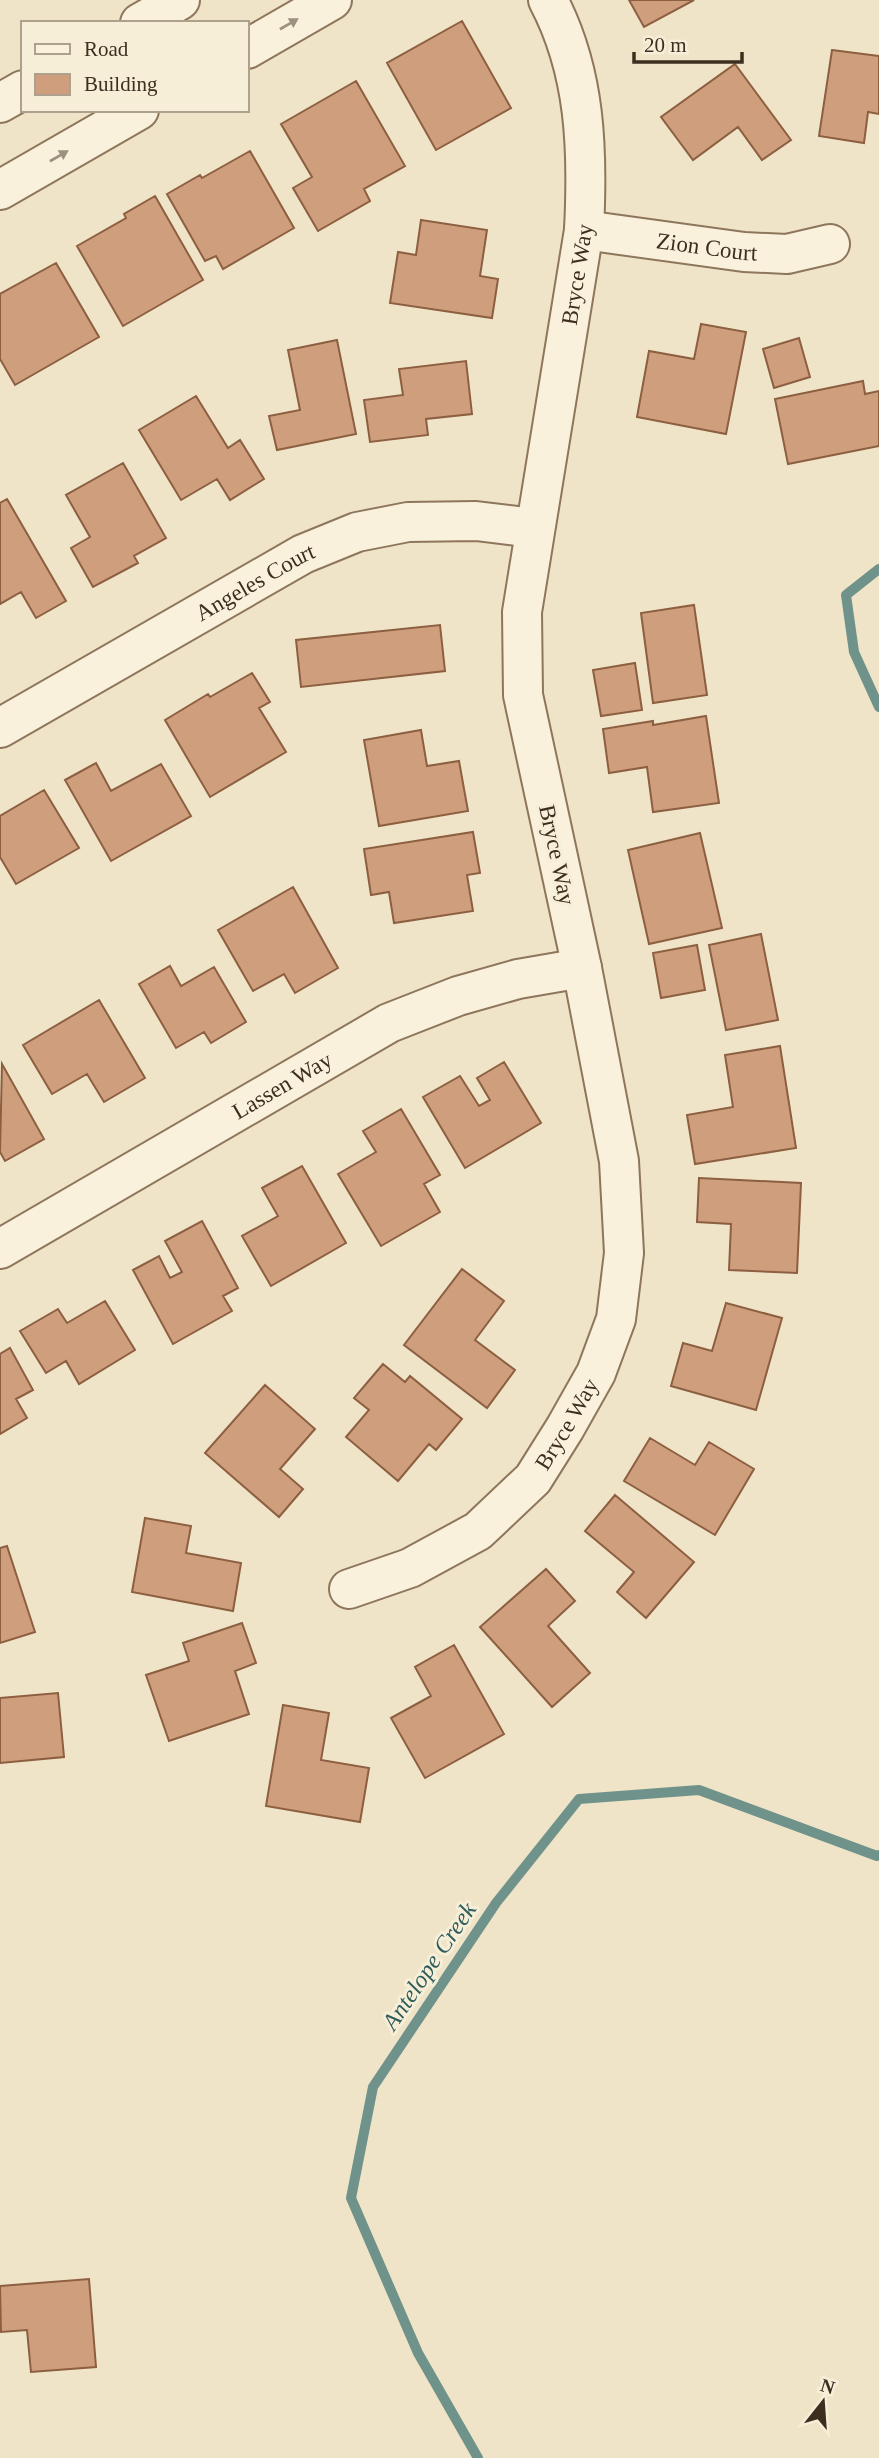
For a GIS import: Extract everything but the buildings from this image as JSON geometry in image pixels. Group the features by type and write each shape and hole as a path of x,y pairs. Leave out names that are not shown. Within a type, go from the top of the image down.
{"street":[{"path":"143,21 180,0"},
{"path":"248,47 331,0"},
{"name":"Bryce Way","path":"349,1589 410,1568 478,1531 533,1479 596,1373 616,1319 624,1254 619,1161 582,968 523,695 522,612 584,230 587,173 584,118 576,72 558,19 548,0"},
{"path":"0,103 21,91"},
{"path":"0,190 136,112"},
{"name":"Zion Court","path":"584,230 744,252 787,254 830,244"},
{"name":"Angeles Court","path":"0,728 303,554 357,532 408,522 476,521 535,528"},
{"name":"Lassen Way","path":"0,1249 389,1023 458,996 518,979 582,968"}],"waterway":[{"name":"Antelope Creek","path":"879,569 846,595 854,652 879,707"},
{"name":"Antelope Creek","path":"478,2458 418,2353 351,2198 373,2087 496,1903 579,1799 699,1790 879,1855"}]}
